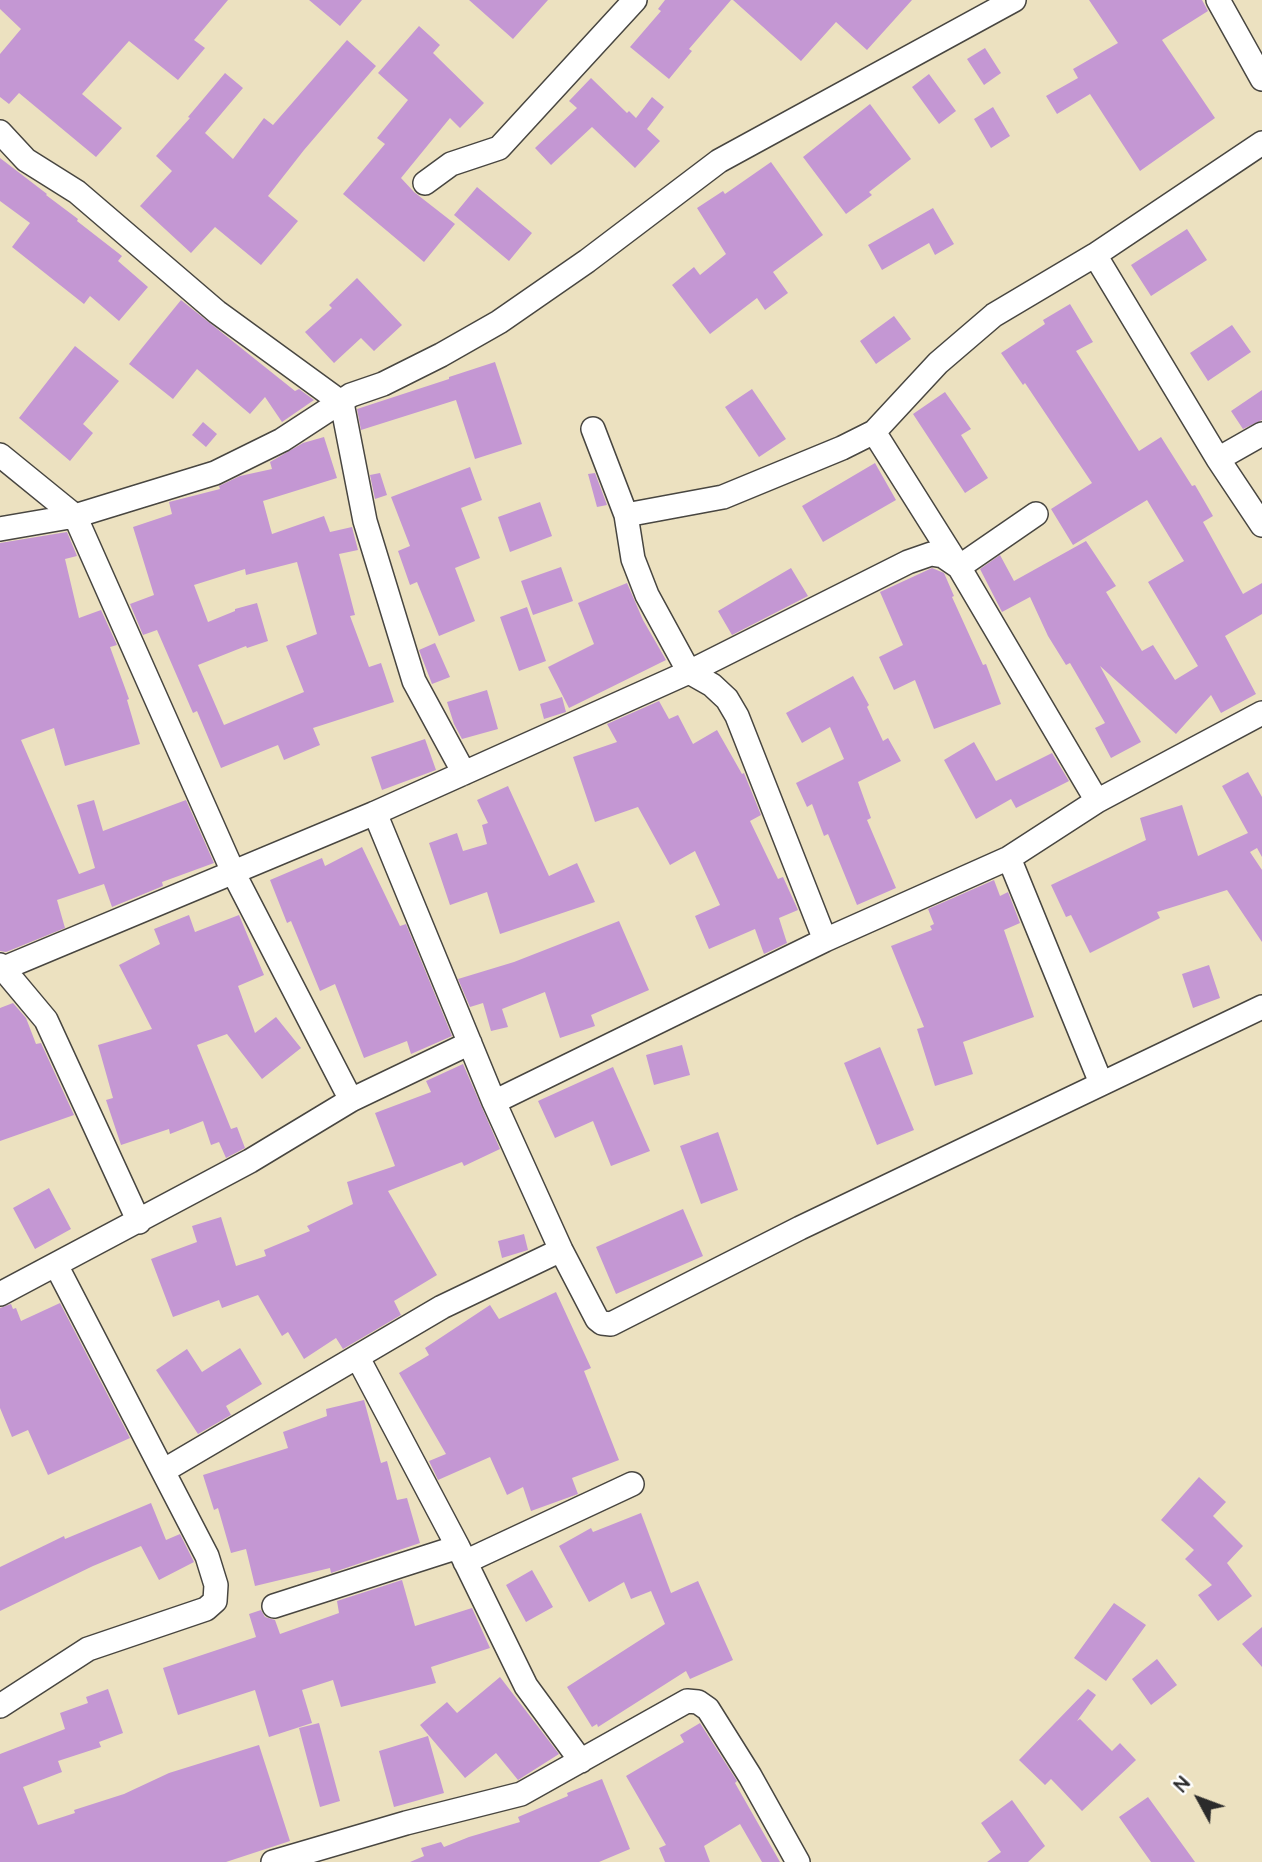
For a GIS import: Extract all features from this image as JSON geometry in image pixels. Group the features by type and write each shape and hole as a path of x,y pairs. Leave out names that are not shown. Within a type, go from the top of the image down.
{"street":[{"path":"425,183 451,164 499,148 635,0"},
{"path":"1218,0 1262,79"},
{"path":"0,529 75,516 215,473 282,440 351,395 383,384 499,322 587,261 719,161 997,4"},
{"path":"0,132 26,160 76,192 218,312 342,403 365,521 414,681 464,773"},
{"path":"626,515 723,497 874,432 938,363 994,315 1095,254 1262,143"},
{"path":"1095,254 1218,459 1262,524"},
{"path":"593,429 626,515 633,559 647,595 690,672 712,685 727,699 737,716 825,940"},
{"path":"874,432 959,567 1097,801"},
{"path":"1218,459 1262,434"},
{"path":"0,455 75,516 234,874 351,1100"},
{"path":"959,567 1036,514"},
{"path":"139,1222 46,1020 4,976 690,672 908,562 931,554 943,556 959,567"},
{"path":"494,1102 825,940 1009,858 1097,801 1262,713"},
{"path":"375,813 494,1102 561,1251 597,1319 602,1323 611,1324 800,1228 1262,1007"},
{"path":"1009,858 1101,1083"},
{"path":"0,1294 250,1161 351,1100 470,1043"},
{"path":"163,1471 442,1307 561,1251"},
{"path":"0,1706 88,1649 206,1609 215,1601 216,1585 207,1556 56,1265"},
{"path":"358,1358 526,1686 581,1761"},
{"path":"274,1606 461,1555 632,1484"},
{"path":"273,1862 406,1823 521,1794 687,1701 698,1702 708,1709 727,1736 798,1862"}],"building":[{"path":"0,0 228,0 194,40 205,48 178,80 129,41 82,94 122,128 96,157 19,93 9,104 0,97 0,54 21,29 0,9"},
{"path":"309,0 362,0 340,26"},
{"path":"469,0 548,0 513,39"},
{"path":"665,0 731,0 689,49 692,51 669,79 630,47 661,11 658,9"},
{"path":"733,0 912,0 867,50 836,22 801,61"},
{"path":"1089,0 1202,0 1208,11 1162,40 1215,118 1140,171 1090,94 1057,114 1046,96 1078,78 1073,69 1118,43"},
{"path":"419,26 440,45 433,53 484,103 460,128 450,118 401,178 414,192 455,224 424,262 343,194 385,144 377,138 408,100 378,73"},
{"path":"347,40 376,66 268,196 298,221 261,265 215,227 191,253 140,206 172,171 156,156 225,73 243,88 205,133 233,159 264,118 273,125"},
{"path":"985,48 1001,73 984,85 967,59"},
{"path":"929,74 956,111 939,124 912,87"},
{"path":"591,78 627,113 629,111 636,118 652,97 664,107 647,129 660,141 635,168 592,127 551,165 535,148 577,108 569,101"},
{"path":"870,104 911,159 869,192 872,195 846,214 803,157"},
{"path":"993,107 1010,136 991,148 974,119"},
{"path":"0,158 122,256 118,261 148,287 119,321 90,296 84,304 12,247 30,223 0,201"},
{"path":"771,162 823,235 773,272 788,293 765,310 757,298 710,334 672,285 694,267 700,275 726,254 697,208 723,191 725,194"},
{"path":"477,187 532,233 509,261 454,215"},
{"path":"933,208 954,244 935,255 929,243 882,270 868,245"},
{"path":"1187,229 1207,260 1151,296 1131,265"},
{"path":"357,278 402,325 374,351 361,338 334,363 305,332 332,308 329,305"},
{"path":"181,300 295,391 299,389 314,400 282,422 265,397 250,414 197,369 173,399 129,364"},
{"path":"1070,304 1093,342 1076,351 1139,451 1161,437 1213,516 1203,522 1243,594 1262,583 1262,614 1225,636 1256,694 1221,713 1211,695 1176,734 1100,666 1141,742 1111,758 1095,728 1105,723 1070,663 1066,665 1048,636 1030,597 1002,612 980,569 1000,555 1014,581 1086,541 1116,586 1106,592 1142,651 1153,645 1175,680 1198,666 1148,582 1184,561 1147,500 1073,545 1051,509 1092,483 1025,383 1023,385 1001,353 1045,324 1043,320"},
{"path":"894,316 911,339 876,364 860,341"},
{"path":"1232,325 1251,352 1208,381 1190,353"},
{"path":"75,346 119,381 83,424 93,433 70,461 19,418"},
{"path":"495,362 522,444 475,459 456,400 361,430 357,409"},
{"path":"752,389 786,439 759,457 725,407"},
{"path":"1262,390 1262,420 1243,429 1231,411"},
{"path":"945,392 971,429 961,435 988,478 965,493 913,414"},
{"path":"203,422 217,434 206,447 192,435"},
{"path":"324,437 337,478 263,501 272,534 324,516 330,532 352,527 358,550 339,554 355,615 350,616 369,667 381,663 394,702 313,728 320,745 284,760 278,745 221,768 197,711 193,713 157,630 143,635 130,604 154,595 133,527 172,514 169,502 220,489 219,486 240,476 272,469 270,462 303,443","holes":["297,562 317,634 286,646 304,692 224,725 198,665 246,646 247,648 268,641 257,603 235,609 208,622 194,585 245,569 246,575"]},
{"path":"875,463 896,500 823,542 802,506"},
{"path":"470,467 482,500 461,508 480,558 455,568 475,621 439,636 417,582 410,585 398,551 410,546 391,497"},
{"path":"380,473 387,495 375,499 370,475"},
{"path":"595,473 607,505 597,507 588,474"},
{"path":"540,502 552,536 510,552 498,517"},
{"path":"67,532 77,556 65,559 79,618 101,610 117,645 110,647 129,699 127,700 140,744 65,766 54,728 21,740 79,874 95,868 77,805 94,800 103,831 186,800 214,863 162,882 163,886 112,907 104,884 57,900 65,928 6,952 0,951 0,543"},
{"path":"561,567 573,601 533,615 521,581"},
{"path":"791,568 808,596 732,635 718,611"},
{"path":"932,568 944,573 954,596 952,597 983,665 986,664 1001,704 934,729 915,680 894,690 879,657 903,645 880,592"},
{"path":"627,583 643,620 666,660 569,708 548,667 594,644 578,603"},
{"path":"527,607 546,661 519,671 500,617"},
{"path":"435,643 450,677 432,684 419,650"},
{"path":"853,676 869,705 867,707 883,741 888,738 901,761 858,782 871,818 867,820 896,888 857,905 828,834 824,836 812,804 807,807 796,783 844,759 830,727 802,743 786,713"},
{"path":"487,690 498,729 462,739 447,702"},
{"path":"562,697 566,712 544,719 540,704"},
{"path":"659,701 669,719 678,715 693,744 717,730 742,774 744,773 761,815 750,821 778,879 783,877 798,910 779,918 787,943 764,954 755,929 709,949 695,916 720,905 695,851 670,865 638,807 595,822 573,757 617,742 607,724"},
{"path":"425,739 436,770 382,790 371,757"},
{"path":"974,742 996,781 1052,753 1069,781 1016,808 1011,799 976,819 944,760"},
{"path":"1248,772 1262,797 1262,857 1257,848 1250,852 1262,870 1262,942 1227,890 1157,912 1160,918 1090,953 1071,915 1066,917 1051,885 1146,840 1140,818 1182,805 1198,856 1248,833 1222,786"},
{"path":"508,786 549,876 577,863 595,902 500,934 487,892 450,905 429,843 457,833 463,851 487,844 482,825 488,823 477,800"},
{"path":"362,847 400,926 406,924 452,1036 411,1054 407,1041 364,1058 335,984 320,991 291,921 287,923 270,880 322,858 325,866"},
{"path":"994,880 1000,896 1008,892 1020,923 1004,930 1034,1017 963,1042 973,1074 935,1086 917,1029 924,1027 891,946 932,930 930,926 934,924 928,909"},
{"path":"189,915 195,932 239,915 264,975 238,986 255,1033 276,1017 301,1048 262,1079 227,1034 197,1045 231,1129 237,1127 245,1148 226,1158 219,1142 211,1145 203,1121 170,1134 169,1129 121,1145 106,1100 113,1098 98,1045 152,1029 119,965 160,944 154,929"},
{"path":"619,921 649,990 591,1015 595,1026 560,1038 545,992 502,1009 508,1027 491,1031 483,1003 470,1007 458,979 514,962"},
{"path":"1209,965 1220,998 1193,1008 1182,974"},
{"path":"13,1003 26,1018 36,1044 41,1043 74,1115 0,1141 0,1008"},
{"path":"682,1045 690,1075 654,1085 646,1055"},
{"path":"880,1047 914,1130 877,1145 844,1063"},
{"path":"463,1064 500,1149 464,1166 462,1162 388,1191 437,1275 394,1301 401,1315 343,1349 336,1338 304,1359 288,1332 282,1336 258,1295 222,1308 219,1300 173,1317 151,1259 197,1242 192,1226 221,1217 236,1266 266,1256 264,1250 310,1231 307,1226 353,1204 347,1182 395,1166 375,1113 431,1092 426,1081"},
{"path":"613,1067 650,1151 611,1166 593,1121 555,1138 538,1101"},
{"path":"718,1132 738,1190 701,1204 680,1146"},
{"path":"49,1188 71,1229 35,1249 13,1208"},
{"path":"683,1209 703,1256 616,1294 596,1247"},
{"path":"524,1234 528,1250 502,1258 498,1241"},
{"path":"556,1292 591,1368 584,1371 619,1460 572,1478 578,1494 531,1511 523,1487 507,1495 490,1457 438,1480 429,1461 446,1454 399,1373 429,1355 425,1348 490,1305 499,1319"},
{"path":"60,1303 130,1438 48,1475 28,1430 12,1437 0,1408 0,1308 11,1304 13,1309 16,1308 21,1321"},
{"path":"240,1348 262,1384 226,1406 231,1415 198,1434 156,1370 187,1349 202,1372"},
{"path":"364,1400 381,1463 387,1461 397,1500 407,1498 420,1543 331,1573 330,1568 255,1586 246,1549 231,1553 218,1508 214,1510 203,1475 288,1448 283,1432 327,1416 326,1409"},
{"path":"1199,1477 1226,1502 1213,1516 1243,1546 1227,1563 1252,1596 1218,1621 1198,1595 1212,1585 1185,1559 1194,1550 1161,1520"},
{"path":"151,1503 166,1540 180,1534 194,1562 159,1580 141,1546 0,1611 0,1567 64,1536 65,1539"},
{"path":"641,1513 671,1593 698,1581 733,1660 690,1679 686,1671 598,1727 597,1724 592,1727 567,1687 665,1624 651,1591 631,1599 624,1582 589,1602 559,1546 591,1528 593,1532"},
{"path":"532,1570 553,1607 526,1622 506,1585"},
{"path":"402,1580 415,1626 472,1608 490,1648 431,1667 436,1683 341,1707 333,1680 302,1690 312,1723 269,1737 255,1690 178,1715 163,1668 256,1637 249,1614 261,1610 265,1617 275,1620 280,1634 339,1613 337,1601"},
{"path":"1114,1603 1146,1625 1106,1681 1074,1658"},
{"path":"1262,1627 1262,1667 1242,1644"},
{"path":"1157,1659 1177,1685 1151,1705 1132,1679"},
{"path":"500,1677 559,1754 518,1780 496,1753 465,1778 420,1725 447,1702 457,1713"},
{"path":"108,1689 123,1733 99,1742 101,1747 58,1761 62,1772 23,1787 38,1825 124,1794 169,1773 259,1745 290,1841 226,1862 0,1862 0,1754 65,1729 60,1713 88,1703 86,1697"},
{"path":"1088,1689 1096,1695 1077,1721 1080,1719 1112,1751 1120,1743 1136,1760 1082,1811 1051,1779 1045,1785 1019,1760"},
{"path":"319,1723 340,1801 320,1807 299,1728"},
{"path":"700,1723 737,1781 735,1783 780,1862 762,1862 740,1824 704,1846 710,1862 665,1862 659,1848 666,1845 626,1776 684,1742 680,1735"},
{"path":"428,1736 444,1793 394,1807 379,1751"},
{"path":"602,1779 630,1849 599,1862 410,1862 424,1856 421,1848 441,1842 444,1847 520,1822 518,1817"},
{"path":"1148,1797 1195,1862 1151,1862 1119,1817"},
{"path":"1012,1800 1045,1846 1028,1862 987,1862 1001,1852 981,1823"}]}
